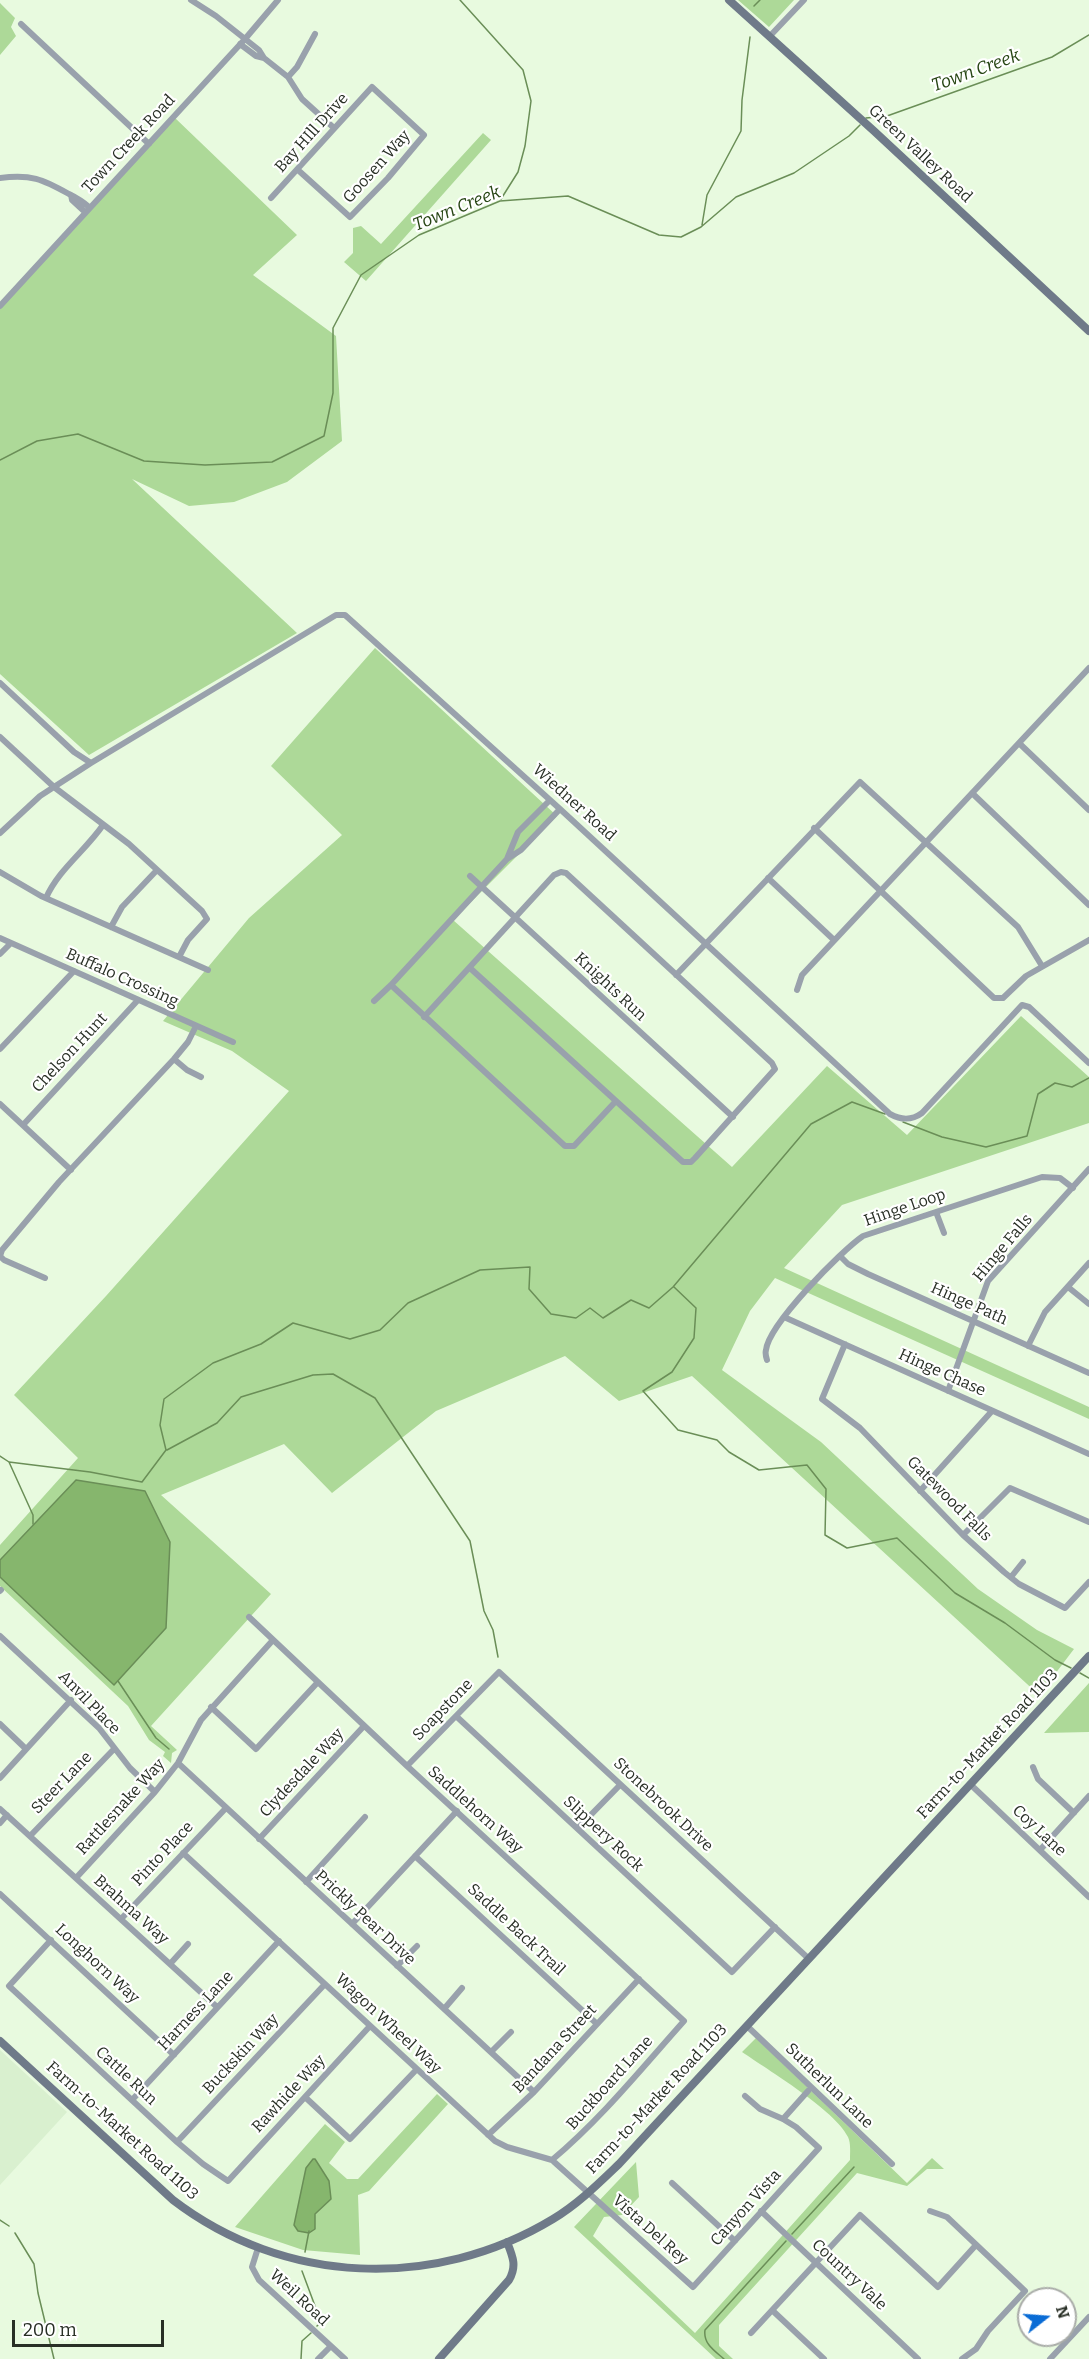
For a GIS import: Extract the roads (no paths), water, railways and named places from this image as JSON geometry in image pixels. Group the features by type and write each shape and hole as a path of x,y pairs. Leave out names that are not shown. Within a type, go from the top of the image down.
{"main road":[{"name":"Green Valley Road","path":"729,0 874,130 1089,331"},
{"name":"Farm-to-Market Road 1103","path":"0,2041 173,2200 198,2218 258,2248 329,2266 379,2270 404,2269 451,2260 507,2242 554,2218 588,2193 641,2142 1089,1656"},
{"path":"439,2359 509,2280 515,2269 514,2259 507,2242"}],"street":[{"path":"191,0 206,8 243,42 259,50 264,58 288,77 302,99 334,128"},
{"name":"Town Creek Road","path":"0,306 243,42 278,0"},
{"path":"769,37 804,0"},
{"path":"21,24 149,144"},
{"path":"288,77 297,67 315,34"},
{"name":"Bay HIll Drive","path":"271,198 372,87 424,135"},
{"name":"Goosen Way","path":"298,170 350,217 388,178 424,135"},
{"path":"0,178 33,177 77,196 87,209"},
{"name":"Wiedner Road","path":"0,833 20,813 91,763 336,615 345,615 560,808 886,1111 902,1119 917,1116 1022,1005 1029,1007 1089,1063"},
{"path":"797,990 802,975 1089,668"},
{"path":"0,683 74,752 91,763"},
{"path":"0,737 54,787 129,844 202,912 207,919 188,940 179,957"},
{"path":"1020,744 1089,810"},
{"path":"676,975 860,782 1018,927 1042,966"},
{"path":"972,793 1089,905"},
{"path":"507,859 521,828 550,800"},
{"path":"374,1001 507,859 521,850 560,808"},
{"path":"46,898 58,877 92,841 103,825"},
{"path":"814,828 994,998 1004,998 1026,976 1089,940"},
{"path":"111,927 122,907 157,870"},
{"path":"0,872 46,898 208,969"},
{"path":"424,1017 554,875 561,872 566,873 772,1063 775,1069 695,1158 691,1162 683,1162 470,968"},
{"name":"Knights Run","path":"470,876 733,1117"},
{"path":"768,878 834,940"},
{"name":"Buffalo Crossing","path":"0,938 233,1042"},
{"path":"0,954 11,943"},
{"path":"0,1049 74,971"},
{"path":"391,985 564,1146 574,1146 616,1101"},
{"name":"Chelson Hunt","path":"23,1125 138,1000"},
{"path":"45,1278 4,1260 0,1256 2,1250 71,1170 174,1059 188,1042 196,1026"},
{"path":"174,1059 187,1070 201,1077"},
{"path":"0,1104 71,1170"},
{"name":"Hinge Falls","path":"948,1391 988,1281 1089,1169"},
{"name":"Hinge Loop","path":"767,1360 766,1350 771,1336 784,1317 840,1256 863,1236 1042,1177 1060,1178 1073,1188"},
{"path":"936,1212 944,1233"},
{"name":"Hinge Path","path":"840,1256 848,1264 1089,1373"},
{"path":"1028,1346 1045,1312 1089,1263"},
{"path":"1068,1287 1089,1304"},
{"name":"Hinge Chase","path":"784,1317 1089,1454"},
{"name":"Gatewood Falls","path":"845,1344 822,1399 860,1428 963,1535 1036,1594 1065,1608 1089,1582"},
{"path":"920,1491 992,1411"},
{"path":"963,1535 1010,1488 1089,1522"},
{"path":"1011,1576 1023,1562"},
{"name":"Saddlehorn Way","path":"249,1617 684,2021"},
{"name":"Anvil Place","path":"0,1636 71,1700 110,1739 114,1749 130,1768 155,1792"},
{"name":"Rattlesnake Way","path":"76,1878 155,1792 178,1763 201,1720 211,1707 273,1640"},
{"name":"Soapstone","path":"407,1766 499,1672"},
{"name":"Stonebrook Drive","path":"499,1672 809,1959"},
{"path":"211,1707 256,1749 318,1682"},
{"path":"0,1778 71,1700"},
{"name":"Slippery Rock","path":"456,1716 732,1972 775,1927"},
{"path":"0,1724 26,1749"},
{"name":"Clydesdale Way","path":"259,1839 364,1726"},
{"name":"Steer Lane","path":"30,1836 114,1749"},
{"name":"Prickly Pear Drive","path":"178,1763 534,2092"},
{"path":"1033,1767 1038,1779 1074,1813"},
{"name":"Coy Lane","path":"970,1784 1089,1897"},
{"path":"578,1828 620,1785"},
{"path":"1040,1850 1089,1796"},
{"name":"Pinto Place","path":"121,1919 226,1808"},
{"name":"Brahma Way","path":"0,1809 217,2007"},
{"path":"352,1924 457,1811"},
{"path":"0,1823 7,1815"},
{"path":"306,1882 365,1817"},
{"name":"Wagon Wheel Way","path":"183,1853 488,2134 507,2147 552,2160 588,2193"},
{"name":"Saddle Back Trail","path":"415,1856 597,2024"},
{"name":"Longhorn Way","path":"0,1894 174,2055"},
{"name":"Cattle Run","path":"51,1940 9,1986 177,2142 228,2181"},
{"name":"Harness Lane","path":"132,2100 279,1941"},
{"path":"170,1964 188,1944"},
{"path":"397,1966 417,1946"},
{"name":"Bandana Street","path":"488,2134 534,2092 639,1979"},
{"name":"Buckskin Way","path":"177,2142 325,1984"},
{"path":"444,2008 462,1988"},
{"name":"Buckboard Lane","path":"552,2160 575,2141 684,2021"},
{"name":"Rawhide Way","path":"228,2181 370,2026"},
{"name":"Sutherlun Lane","path":"747,2026 892,2164"},
{"path":"491,2052 511,2032"},
{"path":"305,2097 350,2139 417,2069"},
{"path":"745,2096 760,2109 783,2119 808,2091"},
{"name":"Canyon Vista","path":"693,2287 819,2148 783,2119"},
{"path":"672,2183 735,2241"},
{"name":"Vista Del Rey","path":"588,2193 693,2287"},
{"name":"Country Vale","path":"761,2211 918,2359"},
{"path":"930,2211 947,2217 1025,2291 988,2331 976,2349 962,2359"},
{"path":"751,2333 860,2215 938,2287 976,2245"},
{"name":"Weil Road","path":"258,2248 252,2267 254,2274 345,2359"},
{"path":"773,2311 824,2359"},
{"path":"1050,2359 1089,2317"},
{"path":"318,2359 331,2346"}],"waterway":[{"path":"460,0 523,70 531,101 525,146 518,172 501,199"},
{"path":"754,6 760,0"},
{"name":"Town Creek","path":"866,118 887,116 1052,57 1089,35"},
{"path":"702,225 707,195 741,131 742,100 750,37"},
{"name":"Town Creek","path":"0,460 37,441 78,434 144,461 205,465 272,462 324,436 333,393 333,328 361,275 419,235 500,201 568,196 659,235 681,237 701,227 736,197 794,173 849,136 860,125"},
{"path":"903,1122 942,1137 986,1147 1027,1136 1038,1094 1055,1083 1072,1087 1089,1078"},
{"path":"0,1456 9,1462 90,1472 142,1482 166,1450 160,1425 164,1399 213,1363 261,1344 293,1323 350,1339 380,1330 408,1303 480,1270 530,1267 529,1289 551,1314 576,1318 590,1308 603,1318 631,1300 649,1308 673,1287 811,1124 852,1102 885,1114"},
{"path":"674,1287 696,1308 694,1338 672,1372 643,1391 678,1430 717,1440 729,1452 759,1470 807,1465 826,1489 825,1535 847,1548 897,1538 955,1593 1005,1623 1055,1660 1071,1668"},
{"path":"167,1450 217,1423 241,1397 313,1375 333,1374 375,1398 470,1541 484,1611 493,1630 498,1657"},
{"path":"9,1462 33,1515 33,1524"},
{"path":"1080,1673 1089,1678"},
{"path":"118,1681 156,1738 169,1749"},
{"path":"792,2234 854,2167"},
{"path":"0,2220 9,2226"},
{"path":"305,2252 309,2231"},
{"path":"15,2233 34,2264 38,2293 54,2359"},
{"path":"724,2359 708,2343 705,2330 786,2241"},
{"path":"302,2271 321,2322 317,2326"},
{"path":"301,2359 302,2341 311,2333"}]}
